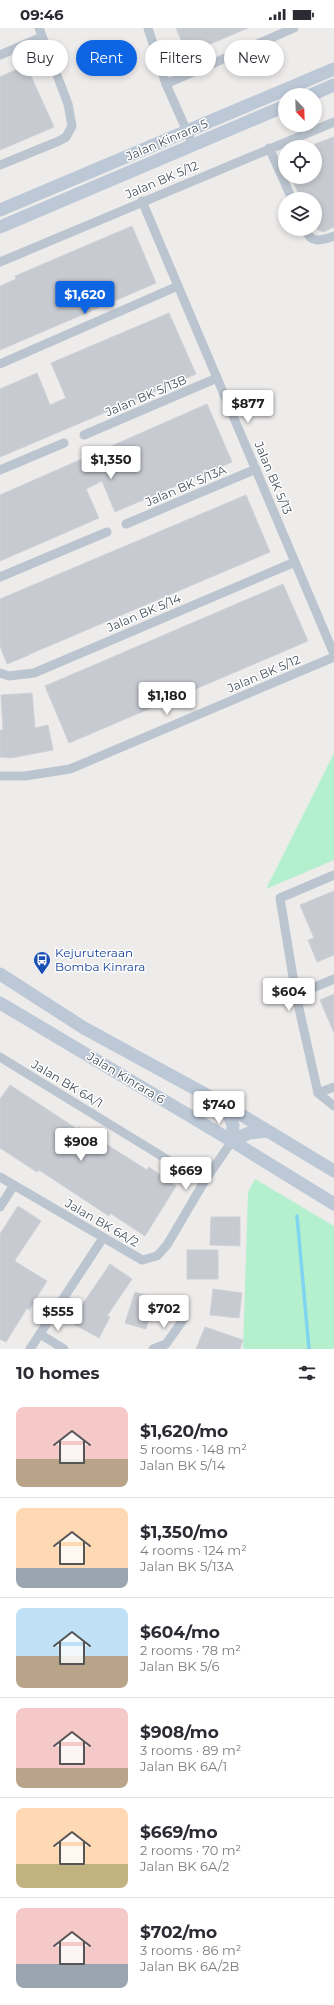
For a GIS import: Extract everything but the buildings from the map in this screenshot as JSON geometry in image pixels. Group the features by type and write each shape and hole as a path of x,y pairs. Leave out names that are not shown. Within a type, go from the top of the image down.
{"main road":[{"name":"Jalan Kinrara 5","path":"0,210 334,69"},
{"path":"322,90 334,85"},
{"name":"Jalan Kinrara 5","path":"0,227 278,109"},
{"name":"Jalan Kinrara 6","path":"0,974 84,1028 225,1105 334,1171"},
{"name":"Jalan Kinrara 6","path":"0,1003 232,1141 334,1204"},
{"path":"225,1105 233,1125 232,1141 249,1133 267,1130"}],"street":[{"path":"148,28 166,84 193,145"},
{"path":"166,84 294,28"},
{"path":"0,55 41,32 68,104 72,126 66,137 59,141 0,165"},
{"name":"Jalan BK 5/12","path":"0,262 334,122"},
{"path":"269,148 289,192"},
{"name":"Jalan BK 5/13","path":"142,202 334,654"},
{"path":"310,236 316,241 322,241 334,236"},
{"path":"0,364 178,286"},
{"name":"Jalan BK 5/13B","path":"84,435 217,378"},
{"path":"0,470 64,443"},
{"name":"Jalan BK 5/13A","path":"126,524 256,469"},
{"path":"0,577 107,532"},
{"name":"Jalan BK 5/14","path":"0,673 10,676 34,673 295,562"},
{"name":"Jalan BK 5/12","path":"0,776 25,776 70,769 334,657"},
{"path":"334,875 280,898 296,995 318,1094 334,1106"},
{"path":"296,995 334,979"},
{"name":"Jalan BK 6A/1","path":"0,1057 204,1182"},
{"path":"318,1094 334,1087"},
{"name":"Jalan BK 6A/2","path":"0,1177 142,1260 157,1256 167,1245 204,1182 232,1141"},
{"path":"0,1207 14,1185"},
{"path":"30,1349 103,1238"},
{"path":"153,1349 166,1344 183,1320"},
{"path":"40,1334 64,1349"}],"green space":[{"path":"334,753 334,860 266,889"},
{"path":"255,1179 334,1226 334,1349 243,1349 248,1192"}],"waterway":[{"path":"297,1216 309,1349"}],"place":[{"name":"Kejuruteraan Bomba Kinrara","path":"42,975"}]}
